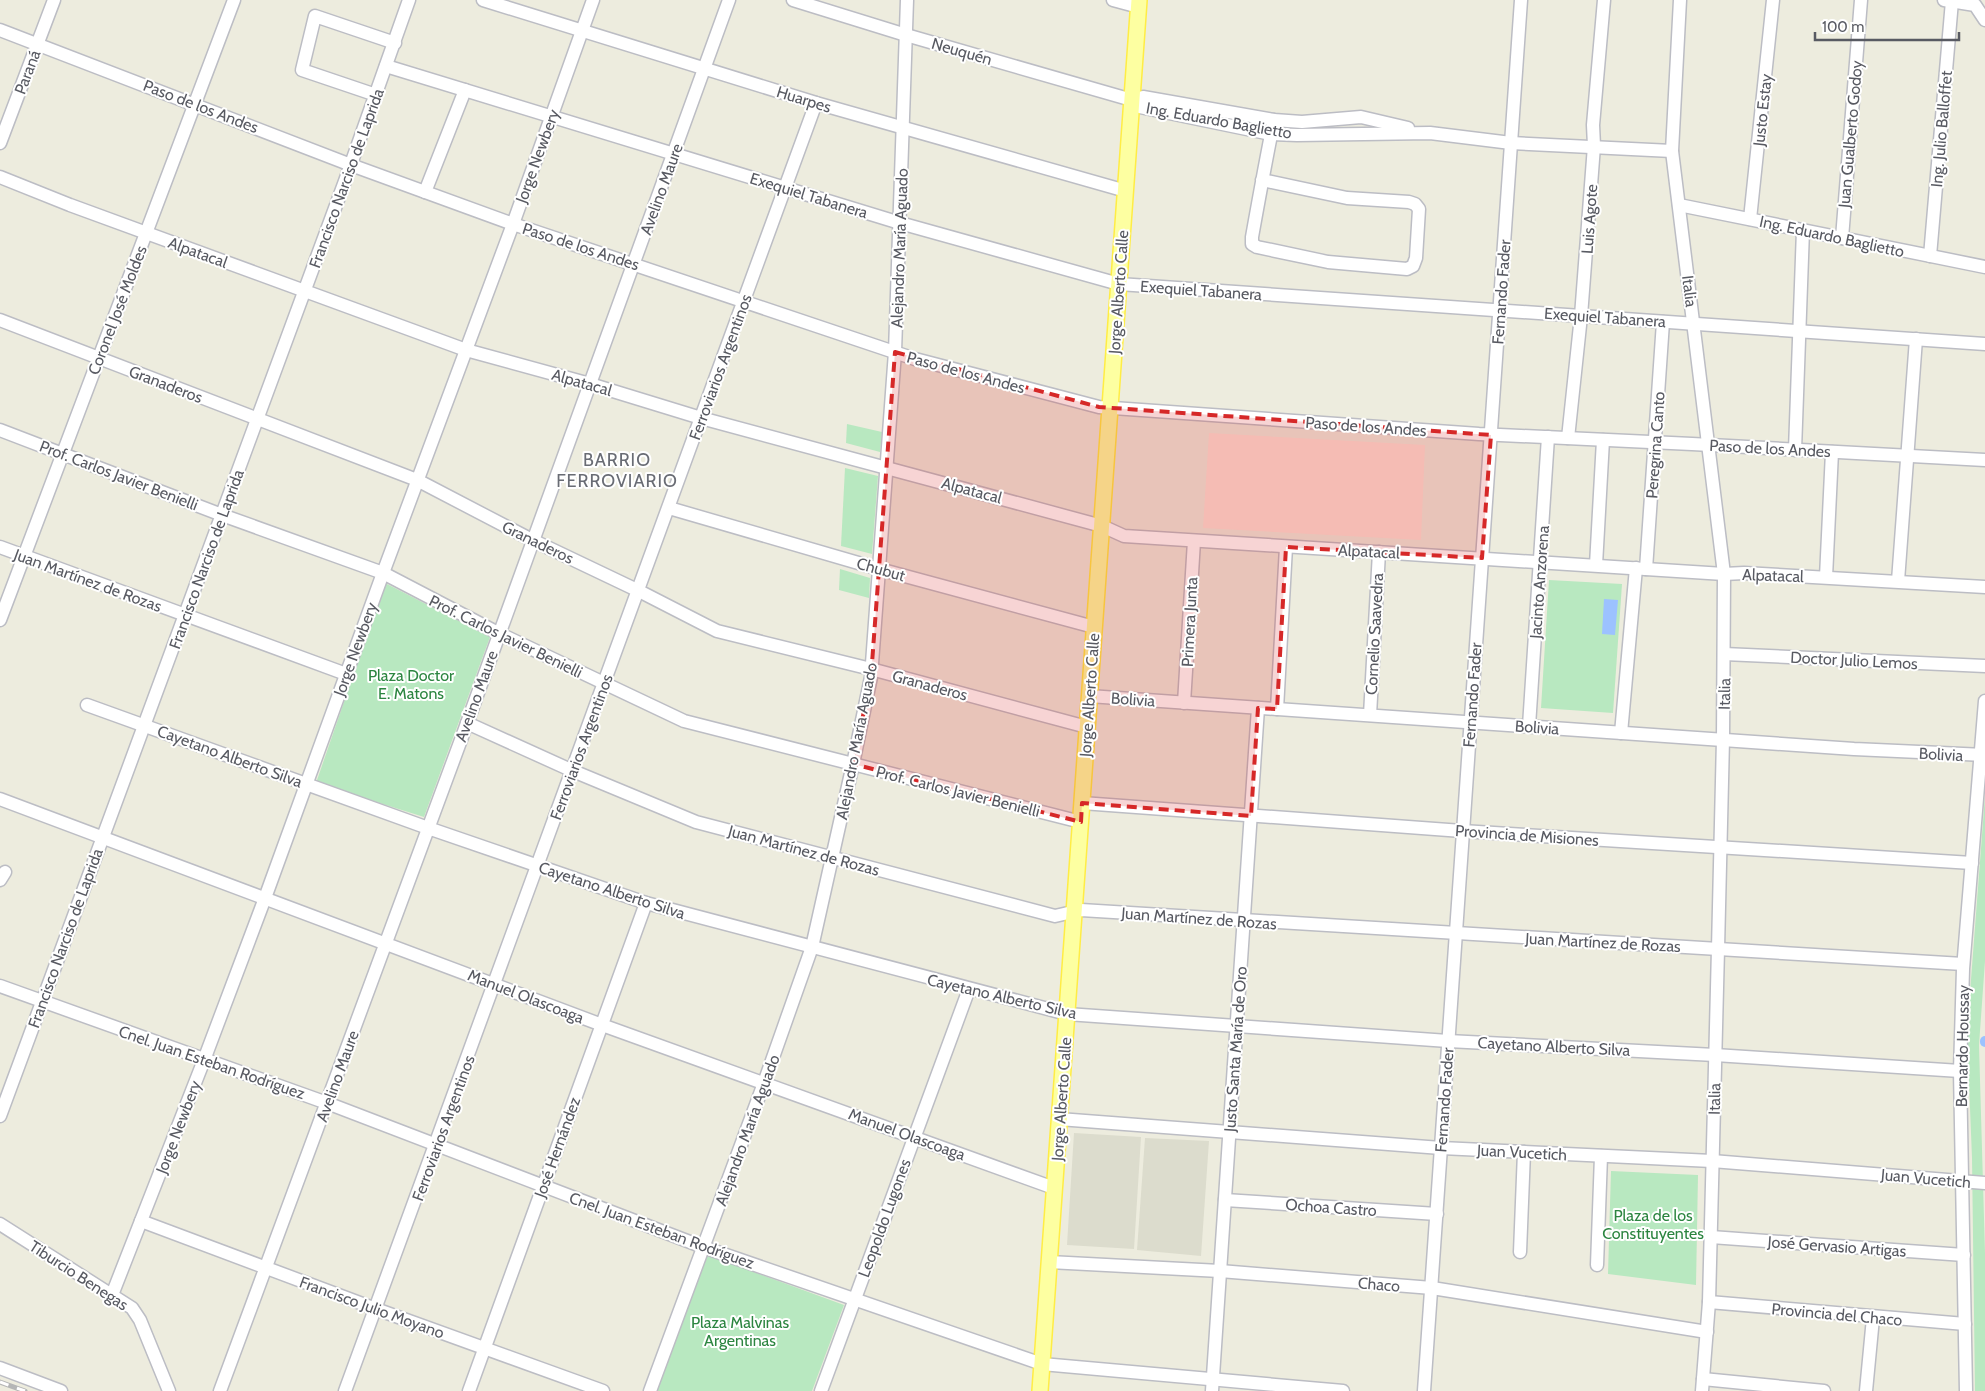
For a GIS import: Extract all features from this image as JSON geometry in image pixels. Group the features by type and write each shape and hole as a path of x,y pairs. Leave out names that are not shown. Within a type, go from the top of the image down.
{"main road":[{"name":"Jorge Alberto Calle","path":"1040,1391 1139,4"}],"street":[{"name":"Paraná","path":"0,143 54,0"},
{"name":"Coronel José Moldes","path":"0,620 234,0"},
{"name":"Francisco Narciso de Laprida","path":"0,1116 305,291 410,0"},
{"name":"Huarpes","path":"483,0 816,103 1126,191"},
{"name":"Jorge Newbery","path":"112,1296 265,898 382,572 513,224 593,0"},
{"name":"Avelino Maure","path":"220,1391 386,943 729,0"},
{"name":"Neuquén","path":"793,0 819,4 906,35 1132,100"},
{"name":"Alejandro María Aguado","path":"650,1391 764,1083 812,947 853,764 871,669 895,352 907,0"},
{"path":"1112,0 1139,4"},
{"name":"Fernando Fader","path":"1424,1391 1521,0"},
{"name":"Luis Agote","path":"1568,438 1582,316 1604,0"},
{"name":"Italia","path":"1680,0 1672,151 1724,574 1723,739 1711,1237 1709,1302 1703,1385"},
{"name":"Justo Estay","path":"1750,219 1773,0"},
{"name":"Juan Gualberto Godoy","path":"1842,238 1861,0"},
{"path":"1948,1 1975,5 1985,20"},
{"name":"Ing. Julio Balloffet","path":"1930,256 1948,1"},
{"path":"376,95 302,70 314,16 395,43"},
{"name":"Paso de los Andes","path":"0,30 351,165 513,224 915,360 1110,409 1491,435 1985,460"},
{"name":"Exequiel Tabanera","path":"386,66 900,223 1119,284 1985,344"},
{"path":"425,192 465,90"},
{"name":"Ing. Eduardo Baglietto","path":"1132,100 1140,107 1229,119 1302,122 1361,117 1430,134"},
{"name":"Ferroviarios Argentinos","path":"345,1391 437,1144 816,103"},
{"name":"Ing. Eduardo Baglietto","path":"1229,119 1271,134 1430,134 1511,143 1672,151"},
{"path":"1262,180 1347,198 1415,204 1419,209 1416,258 1413,266 1407,269 1343,265 1257,247 1252,244 1262,180 1274,120"},
{"name":"Alpatacal","path":"0,177 146,233 466,350 590,384 702,418 1102,526 1124,536 1194,542 1724,574 1744,573 1826,577 1985,587"},
{"name":"Ing. Eduardo Baglietto","path":"1679,205 1985,268"},
{"path":"1795,450 1803,230"},
{"name":"Granaderos","path":"0,320 417,480 532,540 717,631 871,669 1087,727"},
{"name":"Peregrina Canto","path":"1622,732 1655,442 1663,322"},
{"path":"1898,581 1916,339"},
{"name":"Prof. Carlos Javier Benielli","path":"0,430 222,515 382,572 498,633 604,684 696,725 1081,822"},
{"name":"Jacinto Anzorena","path":"1529,726 1548,437"},
{"path":"1596,565 1603,440"},
{"path":"1826,577 1832,452"},
{"name":"Chubut","path":"669,508 879,569 1094,627"},
{"name":"Primera Junta","path":"1184,703 1194,542"},
{"name":"Juan Martínez de Rozas","path":"0,547 346,674"},
{"path":"1277,709 1286,547"},
{"name":"Cornelio Saavedra","path":"1370,715 1378,552"},
{"name":"Doctor Julio Lemos","path":"1724,654 1985,666"},
{"name":"Bolivia","path":"1090,696 1983,756"},
{"name":"Bernardo Houssay","path":"1966,1391 1960,1071 1963,964 1983,756 1985,701"},
{"name":"Cayetano Alberto Silva","path":"87,705 538,867 646,903 1067,1014 1448,1041 1715,1055 1960,1071"},
{"name":"Justo Santa María de Oro","path":"1212,1385 1258,708"},
{"name":"Juan Martínez de Rozas","path":"466,723 573,771 696,822 1055,916 1082,910 1963,964"},
{"name":"Manuel Olascoaga","path":"0,799 602,1025 1054,1188"},
{"name":"Provincia de Misiones","path":"1082,803 1462,831 1972,863"},
{"name":"José Hernández","path":"469,1391 646,903"},
{"name":"Cnel. Juan Esteban Rodríguez","path":"0,986 327,1103 704,1246 854,1300 1042,1364 1212,1385 1343,1391"},
{"name":"Leopoldo Lugones","path":"821,1391 969,989"},
{"name":"Juan Vucetich","path":"1059,1120 1441,1148 1712,1162 1984,1183"},
{"path":"1520,1252 1524,1152"},
{"path":"1597,1265 1601,1156"},
{"name":"Ochoa Castro","path":"1225,1200 1437,1214"},
{"name":"Francisco Julio Moyano","path":"142,1221 376,1309 603,1391"},
{"name":"Tiburcio Benegas","path":"0,1224 132,1308 140,1320 169,1391"},
{"name":"José Gervasio Artigas","path":"1711,1237 1964,1254"},
{"name":"Chaco","path":"1049,1262 1220,1271 1432,1288 1707,1332"},
{"name":"Provincia del Chaco","path":"1709,1302 1873,1318 1965,1324"},
{"path":"1866,1391 1873,1318"},
{"path":"0,1368 61,1391"},
{"path":"1703,1385 1824,1391"}],"highlighted area":[{"path":"895,352 1099,407 1491,435 1482,558 1286,547 1277,709 1258,708 1251,816 1082,803 1081,822 853,764 871,677"}],"shaded area":[{"path":"1209,433 1425,445 1421,540 1203,528"},
{"path":"1074,1133 1141,1137 1134,1249 1067,1245"},
{"path":"1145,1138 1209,1141 1201,1256 1137,1250"}],"green space":[{"path":"847,424 882,432 880,452 846,443"},
{"path":"845,468 878,476 872,554 841,546"},
{"path":"840,569 870,578 869,598 839,590"},
{"path":"1549,580 1622,584 1613,713 1541,708"},
{"name":"Plaza Doctor E. Matons","path":"385,583 490,637 424,817 316,783"},
{"path":"1985,796 1985,961 1979,1045 1985,1253 1985,1391 1975,1391 1972,1158 1967,1032"},
{"name":"Plaza de los Constituyentes","path":"1611,1171 1698,1175 1696,1285 1608,1274"},
{"name":"Plaza Malvinas Argentinas","path":"705,1254 844,1305 812,1391 655,1391"}],"water":[{"path":"1604,599 1618,600 1615,635 1602,634"}],"railway":[{"path":"0,1382 25,1391"}],"district":[{"name":"BARRIO FERROVIARIO","path":"617,470"}]}
